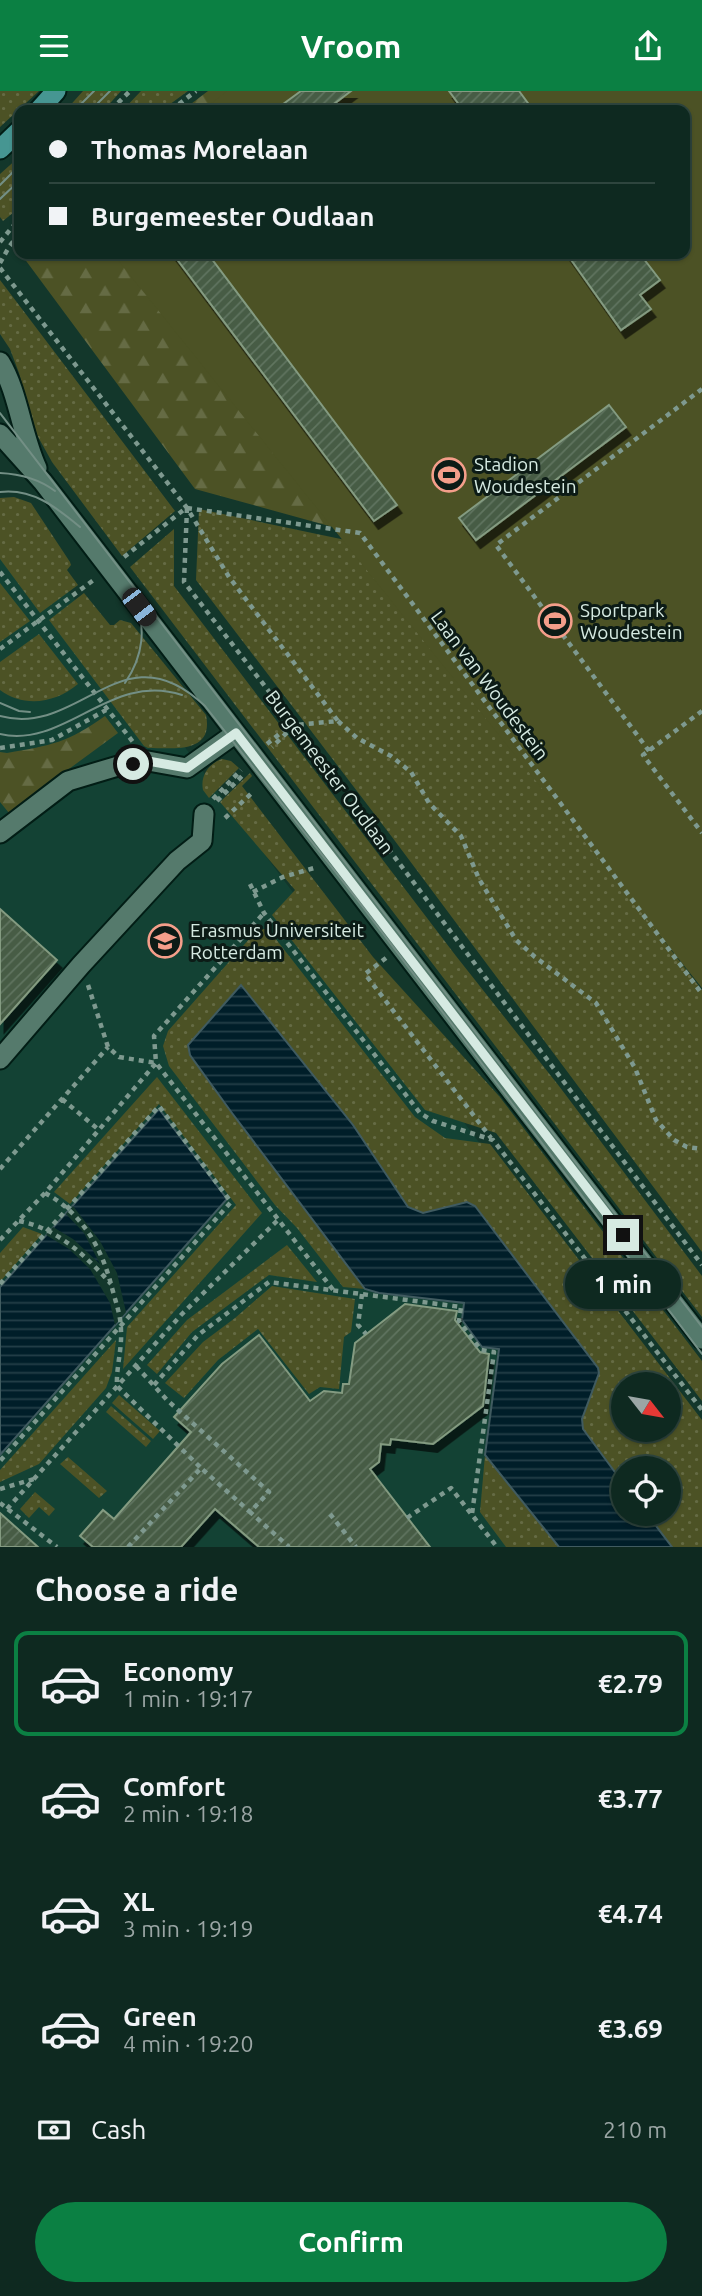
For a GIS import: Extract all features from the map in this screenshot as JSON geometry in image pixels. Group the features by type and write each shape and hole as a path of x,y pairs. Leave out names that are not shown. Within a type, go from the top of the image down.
{"main road":[{"path":"43,105 56,91"},
{"path":"0,149 14,136"}],"street":[{"path":"0,362 8,378 28,446 43,482"},
{"path":"0,434 43,482 702,1339"},
{"path":"0,833 68,782 118,766 148,761 187,768 236,733"},
{"path":"0,1059 81,965 177,861 202,841 204,814"}],"path":[{"path":"116,105 130,91"},
{"path":"178,105 196,91"},
{"path":"9,247 1,239 14,225"},
{"path":"14,240 0,266 187,508 229,577 338,721 357,738 391,756 411,772 429,803 461,836 479,879 516,940 596,1003 635,1068 656,1121 674,1140 687,1147 702,1149"},
{"path":"649,751 496,545 702,389"},
{"name":"Burgemeester Oudlaan","path":"187,508 184,582 702,1265"},
{"name":"Laan van Woudestein","path":"187,508 360,533 702,994"},
{"path":"0,572 148,761"},
{"path":"0,748 52,740 106,710"},
{"path":"702,711 643,755 702,833"},
{"path":"204,814 295,725 338,721"},
{"path":"231,811 249,795"},
{"path":"253,892 283,877 306,871"},
{"path":"250,884 264,913 419,1113 433,1121 493,1140"},
{"path":"264,913 154,1036 156,1063 334,1291"},
{"path":"383,949 389,956 365,974 702,1410"},
{"path":"81,965 108,1047 119,1056 156,1063"},
{"path":"0,1169 108,1047"},
{"path":"0,1240 45,1193 156,1063"},
{"path":"62,1099 99,1130"},
{"path":"0,1284 159,1106 231,1202 0,1461"},
{"path":"45,1193 68,1209 100,1250 121,1318 117,1386 201,1468 289,1547"},
{"path":"7,1509 181,1315 279,1219"},
{"path":"18,1220 48,1231 80,1252 111,1285"},
{"path":"154,1385 198,1335 270,1282 442,1307 461,1307 459,1321 481,1350 494,1352 472,1514"},
{"path":"362,1294 358,1325 366,1334"},
{"path":"136,1366 269,1492 250,1512"},
{"path":"131,1546 201,1468"},
{"path":"0,1489 34,1479"},
{"path":"407,1518 451,1488 497,1547"},
{"path":"0,1503 57,1547"},
{"path":"330,1514 355,1547"},
{"path":"486,1547 489,1537"}],"shaded area":[{"name":"Erasmus Universiteit Rotterdam","path":"0,499 650,1372 611,1372 611,1442 671,1442 676,1456 611,1456 611,1526 681,1526 681,1475 702,1547 0,1547"}],"green space":[{"path":"0,91 39,91 24,105 14,105 14,114 0,127"},
{"path":"83,91 121,91 108,105 70,105"},
{"path":"141,91 188,91 169,105 128,105"},
{"path":"208,91 260,91 242,105 190,105"},
{"name":"Sportpark Woudestein","path":"227,91 702,91 702,988 117,259 690,259 690,105 209,105"},
{"path":"14,161 14,212 3,221 0,217 0,174"},
{"path":"25,259 152,259 351,532 195,489"},
{"path":"0,280 175,511 122,556 52,462 37,435 19,373 10,349 0,334"},
{"path":"14,497 31,503 70,562 67,570 78,585 40,613 0,559 0,498"},
{"path":"199,509 355,542 702,990 702,1252 196,580"},
{"path":"174,529 174,586 702,1276 702,1317 130,567"},
{"path":"0,583 30,621 0,642"},
{"path":"84,593 110,625 120,620 131,623 206,715 207,728 198,743 179,748 144,746 49,620"},
{"path":"39,634 78,684 60,695 40,701 9,696 0,690 0,662"},
{"path":"105,716 118,733 9,813 0,802 0,752 7,753 59,742"},
{"path":"222,759 231,761 239,768 209,798 203,790 204,775 213,764"},
{"path":"250,773 252,776 242,786 373,957 499,1096 702,1361 702,1401 496,1133 425,1110 272,915 295,890 220,802"},
{"path":"268,929 415,1117 445,1138 490,1144 665,1372 611,1372 611,1442 681,1442 681,1393 702,1420 702,1547 672,1547 656,1526 681,1526 681,1456 611,1456 611,1467 583,1429 582,1419 599,1373 598,1368 475,1206 467,1202 423,1213 408,1207 353,1125 241,986 188,1045 188,1049 232,1113 365,1289 343,1287 297,1228 275,1205 169,1066 163,1046 168,1031 257,930"},
{"path":"157,1077 262,1213 123,1369 127,1327 236,1205 159,1104 70,1204 54,1192"},
{"path":"23,1227 42,1234 0,1282 0,1253"},
{"path":"287,1245 317,1282 269,1275 192,1332 157,1374 147,1365 187,1320"},
{"path":"272,1286 355,1299 351,1332 344,1337 339,1389 320,1387 309,1394 258,1329 218,1360 184,1398 165,1383 203,1342"},
{"path":"116,1340 112,1372 106,1388 39,1464 0,1482 0,1470"},
{"path":"119,1395 160,1431 153,1439 112,1403"},
{"path":"111,1406 151,1441 146,1447 106,1412"},
{"path":"485,1455 559,1547 506,1547 480,1512"},
{"path":"68,1457 107,1491 99,1498 60,1464"},
{"path":"35,1492 55,1509 49,1516 39,1507 29,1518 20,1509"}],"water":[{"path":"241,985 353,1125 408,1207 423,1213 467,1202 475,1206 598,1368 599,1373 582,1419 583,1429 611,1467 611,1526 656,1526 672,1547 559,1547 485,1455 499,1349 482,1347 462,1320 464,1303 365,1289 232,1113 190,1055 188,1045"},
{"path":"159,1109 227,1199 0,1455 0,1287"}],"pier":[{"path":"73,1206 100,1241 117,1273 126,1312 115,1325 110,1303 90,1269 69,1249 46,1235 53,1227 73,1239 100,1264 84,1233 66,1214"}],"building":[{"path":"301,91 351,91 333,105 282,105"},
{"path":"449,91 519,91 529,105 459,105"},
{"path":"177,259 212,259 397,505 374,521"},
{"path":"571,259 644,259 660,280 640,295 651,309 621,330"},
{"path":"609,405 626,427 476,540 459,518"},
{"path":"0,909 57,960 0,1024"},
{"path":"405,1304 457,1311 455,1320 480,1352 489,1354 483,1406 433,1444 391,1439 390,1445 381,1444 379,1462 370,1469 430,1547 259,1547 215,1509 181,1547 93,1547 80,1536 103,1510 114,1519 191,1432 174,1417 222,1364 259,1335 310,1401 324,1391 342,1393 343,1384 349,1384 355,1343"},
{"path":"0,1513 38,1547 0,1547"}],"tram line":[{"path":"80,105 94,91"},
{"path":"96,105 110,91"},
{"path":"0,185 14,171"},
{"path":"0,199 14,186"},
{"path":"0,413 702,1327"},
{"path":"0,473 29,478 55,491"},
{"path":"0,492 23,493 43,500 80,527"},
{"path":"125,683 136,662 141,641 141,620 135,597"},
{"path":"0,716 29,719 55,713 125,680 149,677 176,685 205,706 356,898 702,1354"},
{"path":"0,734 24,736 46,731 133,693 156,690 182,695"},
{"path":"0,703 19,711 30,712"}],"place":[{"name":"Stadion Woudestein","path":"449,475"},
{"name":"Sportpark Woudestein","path":"555,621"},
{"name":"Erasmus Universiteit Rotterdam","path":"165,941"}],"route":[{"path":"133,764 148,761 187,768 236,733 623,1235"}]}
